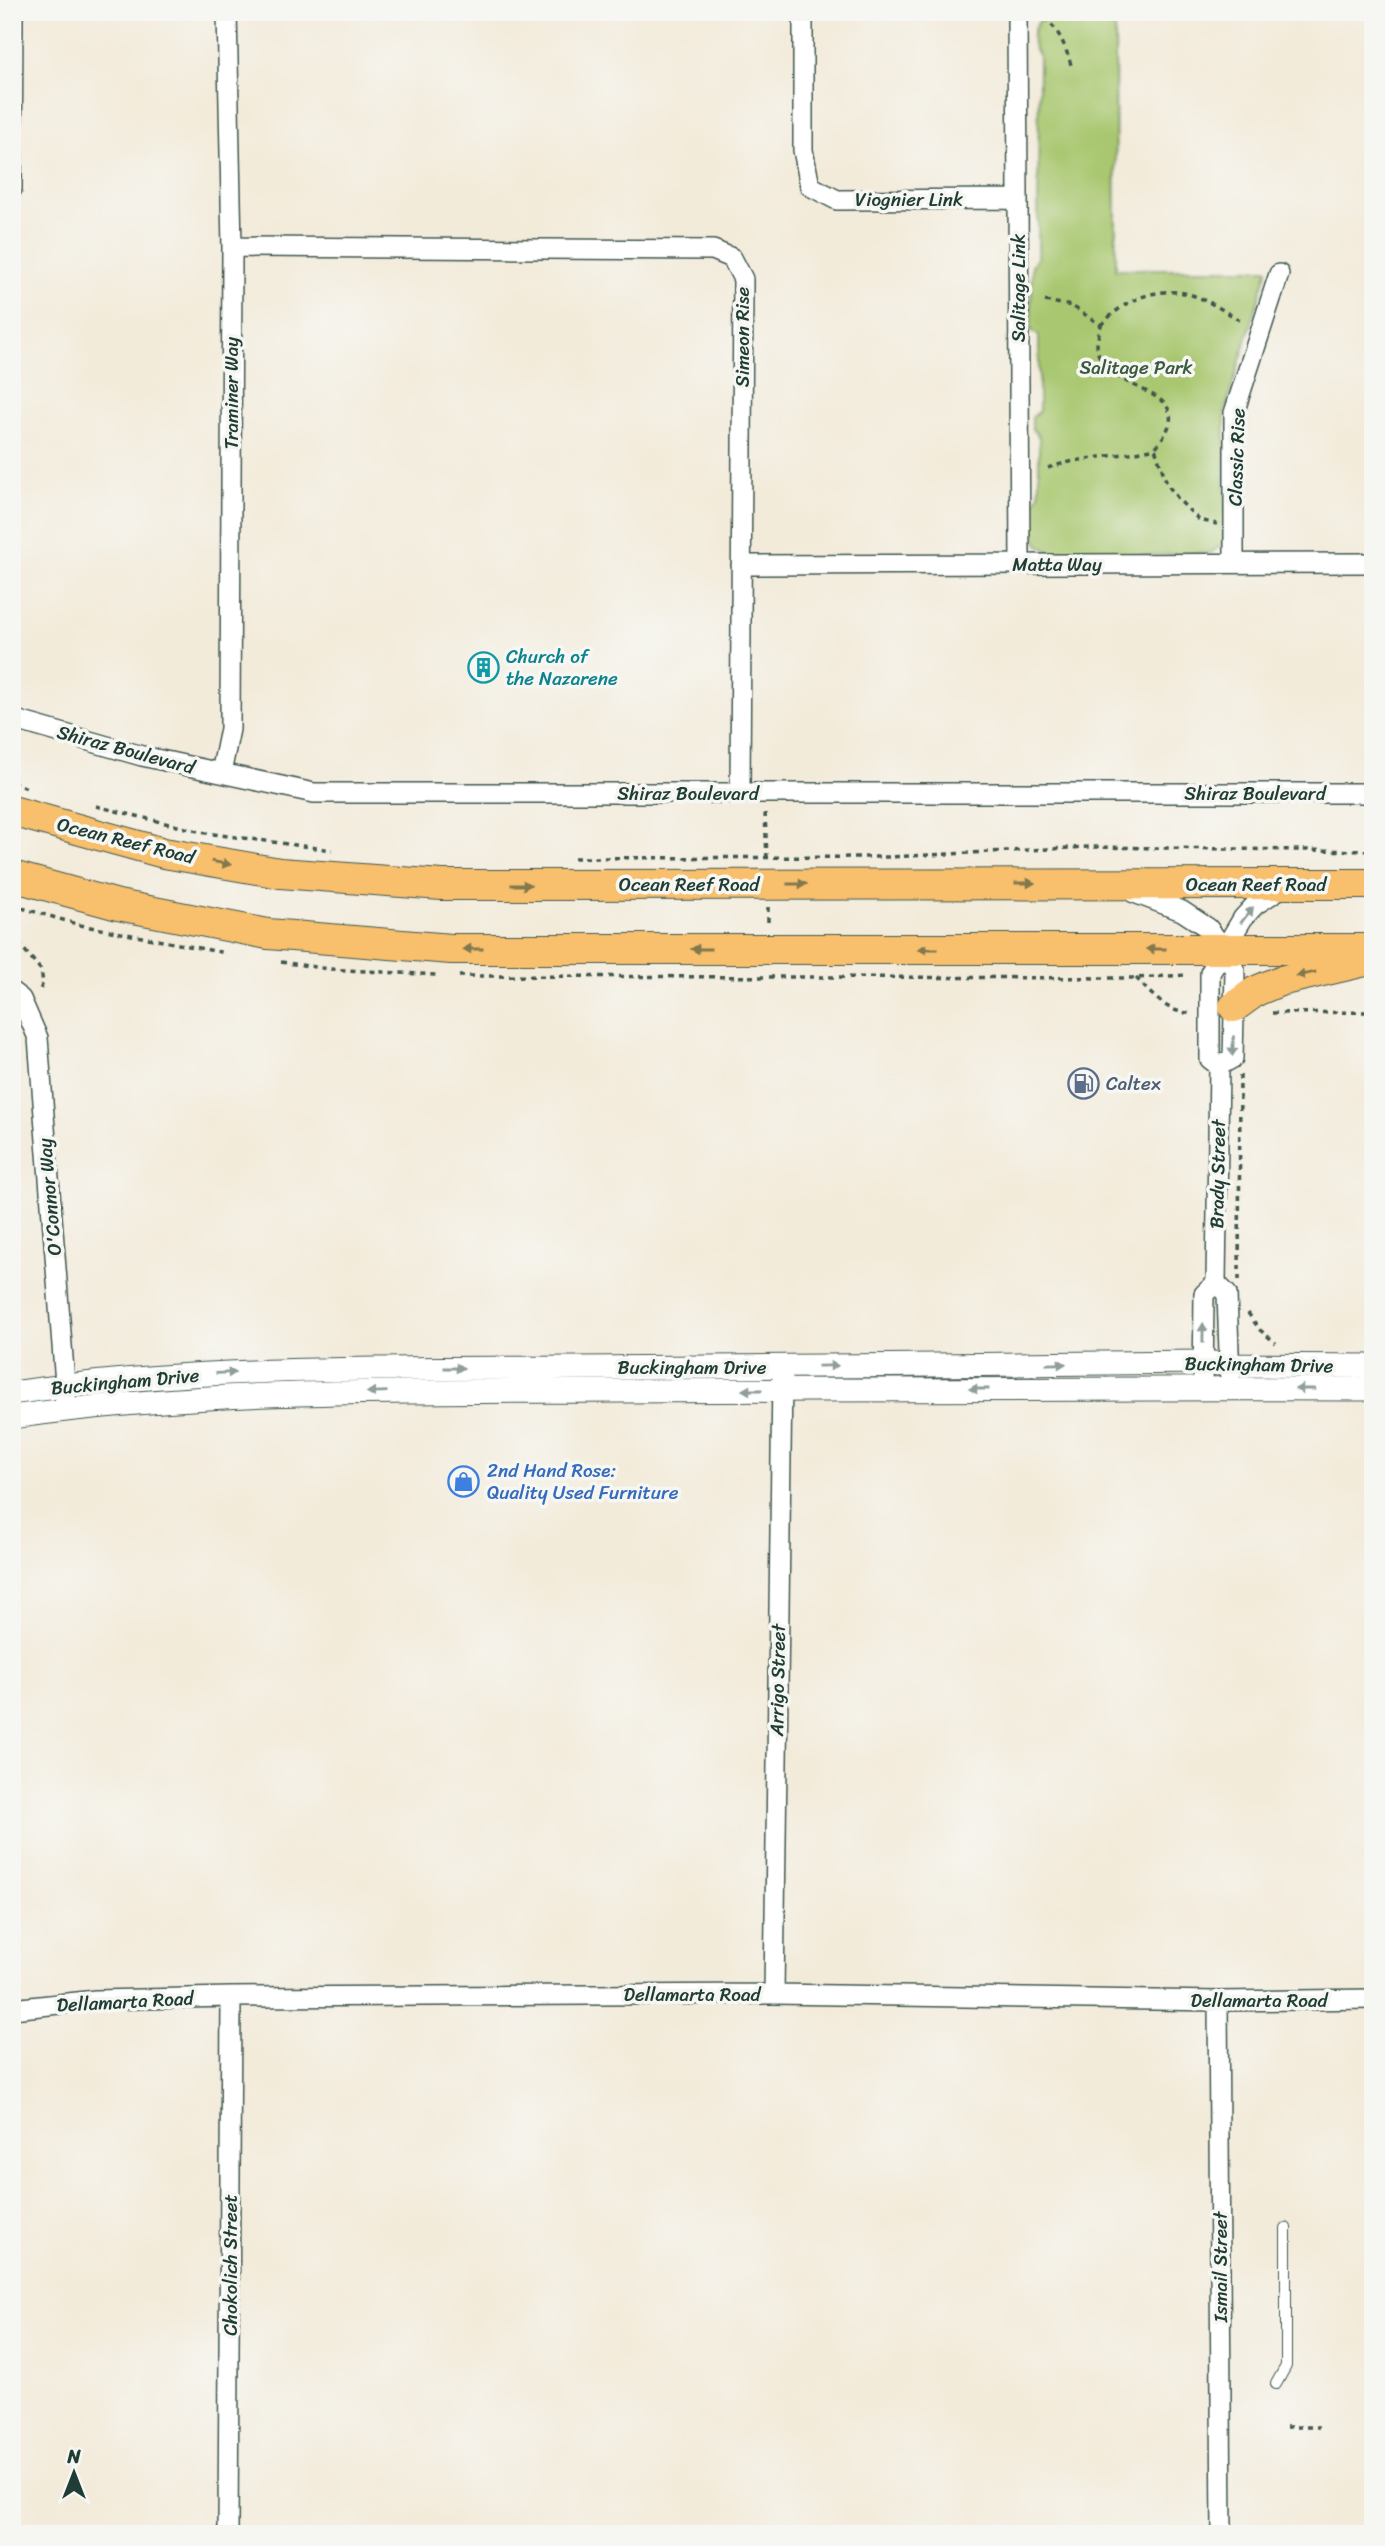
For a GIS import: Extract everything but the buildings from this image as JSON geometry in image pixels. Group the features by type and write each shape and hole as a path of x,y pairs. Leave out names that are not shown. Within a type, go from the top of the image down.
{"main road":[{"name":"Ocean Reef Road","path":"12,811 164,853 254,869 442,885 1373,884"},
{"path":"12,876 118,905 268,934 450,949 1217,961 1373,949"},
{"path":"1222,1010 1280,981 1373,959"}],"street":[{"path":"12,189 13,12"},
{"name":"Traminer Way","path":"221,773 230,729 232,247 228,12"},
{"name":"Viognier Link","path":"803,12 803,150 810,186 837,200 1018,199"},
{"name":"Salitage Link","path":"1017,12 1020,564"},
{"name":"Simeon Rise","path":"232,247 713,250 732,258 743,279 740,793"},
{"name":"Classic Rise","path":"1234,563 1234,412 1279,274"},
{"name":"Matta Way","path":"741,565 1373,563"},
{"name":"Shiraz Boulevard","path":"12,719 142,756 314,793 1373,793"},
{"name":"Brady Street","path":"1104,883 1156,899 1182,911 1208,928 1217,961 1222,1010 1233,1058 1219,1066 1216,1283 1227,1294 1230,1388"},
{"path":"1217,961 1255,905 1289,884"},
{"name":"Brady Street","path":"1217,961 1235,971 1222,1010"},
{"name":"O'Connor Way","path":"18,999 38,1038 67,1409"},
{"name":"Brady Street","path":"1203,1388 1204,1294 1216,1283"},
{"name":"Buckingham Drive","path":"12,1393 64,1385 201,1374 385,1368 1203,1362 1230,1365 1373,1366"},
{"name":"Arrigo Street","path":"774,1994 781,1366"},
{"name":"Buckingham Drive","path":"12,1417 67,1409 202,1398 385,1392 1373,1389"},
{"name":"Dellamarta Road","path":"12,2009 96,2000 231,1997 774,1994 1218,2001 1373,1998"},
{"name":"Chokolich Street","path":"228,2534 231,1997"},
{"name":"Ismail Street","path":"1218,2001 1222,2534"}],"lane":[{"path":"1276,2385 1286,2366 1286,2228"}],"path":[{"path":"1036,12 1046,18 1060,35 1072,68"},
{"path":"1048,468 1071,460 1126,455 1155,448 1169,432 1172,418 1163,401 1117,378 1108,370 1099,355 1097,344 1101,324 1115,310 1138,298 1165,292 1184,293 1249,326"},
{"path":"1045,301 1072,306 1101,324"},
{"path":"1155,448 1167,484 1179,500 1199,520 1221,524"},
{"path":"12,782 34,790"},
{"path":"85,804 206,833 339,851"},
{"path":"573,858 888,857 1090,847 1373,850"},
{"path":"12,935 41,970 43,984 38,994 18,999"},
{"path":"1217,961 1136,978 1155,999 1178,1013 1222,1010"},
{"path":"1271,1013 1373,1012"},
{"path":"1239,1286 1240,1064"},
{"path":"1246,1310 1260,1330 1286,1351 1286,1365"},
{"path":"1286,2427 1319,2427"}],"green space":[{"name":"Salitage Park","path":"1046,12 1115,12 1116,269 1268,269 1225,410 1225,507 1229,532 1223,543 1211,553 1061,558 1039,545 1034,532 1033,503 1039,495 1039,437 1032,429 1032,418 1039,411 1039,336 1031,330 1032,265 1038,257 1039,56 1033,45 1033,33"}],"place":[{"name":"Church of the Nazarene","path":"483,667"},
{"name":"Caltex","path":"1083,1083"},
{"name":"2nd Hand Rose: Quality Used Furniture","path":"464,1481"}]}
